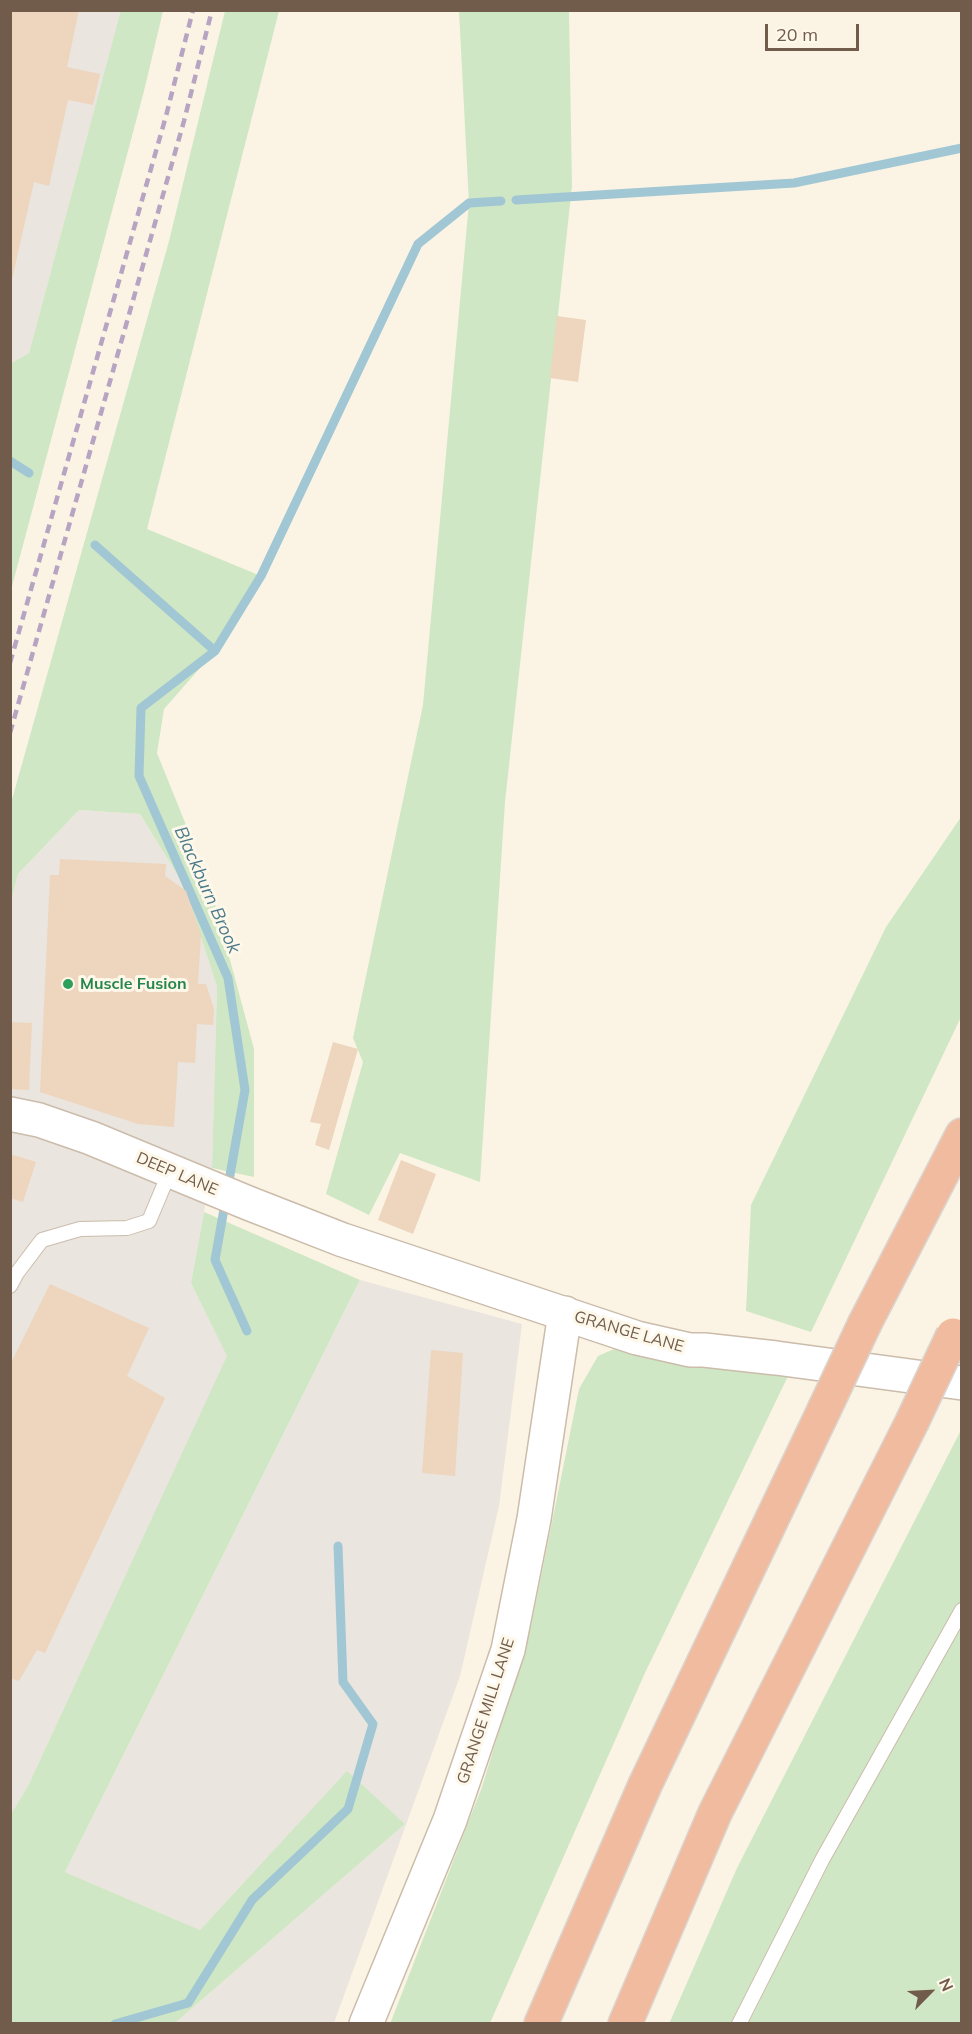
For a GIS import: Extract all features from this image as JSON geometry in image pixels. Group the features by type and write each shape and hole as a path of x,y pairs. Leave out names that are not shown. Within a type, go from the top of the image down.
{"highway":[{"path":"541,2024 645,1785 865,1323 962,1135"},
{"path":"625,2024 715,1813 912,1422 957,1326"}],"street":[{"name":"DEEP LANE","path":"10,1114 39,1120 91,1138 214,1190 343,1240"},
{"name":"GRANGE LANE","path":"343,1240 637,1338 690,1350 776,1358 962,1383"},
{"name":"GRANGE MILL LANE","path":"366,2024 450,1820 508,1650 534,1519 565,1313"}],"lane":[{"path":"10,1286 42,1240 80,1229 127,1228 149,1221 170,1171"},
{"path":"739,2024 822,1860 962,1610"}],"shaded area":[{"path":"11,11 121,11 29,353 11,363"},
{"path":"79,810 140,814 185,887 217,987 212,1168 191,1283 228,1356 28,1786 11,1814 11,901 18,874"},
{"path":"360,1280 522,1324 499,1506 460,1676 334,2023 175,2023 405,1824 347,1772 200,1930 65,1872"}],"green space":[{"path":"121,10 163,11 144,91 11,590 11,363 29,353"},
{"path":"225,11 279,11 147,529 261,576 215,651 164,709 157,753 209,882 254,1049 254,1177 212,1168 217,987 185,887 140,814 79,810 18,874 11,901 11,803 169,241"},
{"path":"459,11 569,11 572,186 505,802 480,1182 400,1153 369,1215 326,1194 363,1062 353,1038 423,705 469,203"},
{"path":"961,817 961,1017 811,1332 746,1311 751,1205 886,927"},
{"path":"204,1212 360,1280 65,1872 200,1930 347,1771 405,1824 175,2023 11,2023 11,1814 28,1786 227,1356 191,1283"},
{"path":"621,1346 676,1364 789,1374 644,1675 490,2023 390,2024 482,1787 531,1626 579,1389 598,1356"},
{"path":"961,1430 961,2023 669,2024 737,1868"}],"building":[{"path":"10,10 79,10 67,67 100,74 93,105 68,100 49,186 34,182 11,284"},
{"path":"557,316 586,320 578,382 550,378"},
{"path":"60,859 166,864 165,876 186,891 201,935 198,984 206,984 214,1009 213,1025 197,1024 195,1063 178,1062 174,1127 138,1124 40,1092 50,875 59,875"},
{"path":"10,1022 32,1023 29,1090 10,1089"},
{"path":"333,1042 358,1049 329,1150 315,1145 321,1124 310,1122"},
{"path":"10,1154 36,1162 23,1202 10,1198"},
{"path":"401,1160 436,1174 413,1234 378,1220"},
{"path":"50,1284 149,1328 127,1376 165,1398 45,1653 37,1650 19,1681 10,1678 10,1365"},
{"path":"431,1350 463,1353 455,1476 422,1473"}],"waterway":[{"path":"516,200 794,183 962,148"},
{"path":"215,651 261,576 418,244 469,203 501,201"},
{"name":"Blackburn Brook","path":"10,461 29,473"},
{"name":"Blackburn Brook","path":"95,545 215,651 141,708 139,776 228,978 245,1090 215,1260 247,1331"},
{"name":"Blackburn Brook","path":"115,2024 188,2003 252,1900 348,1809 373,1724 343,1682 338,1546"}],"railway":[{"path":"10,663 166,116 193,10"},
{"path":"10,733 184,121 212,10"}],"place":[{"name":"Muscle Fusion","path":"68,984"}]}
